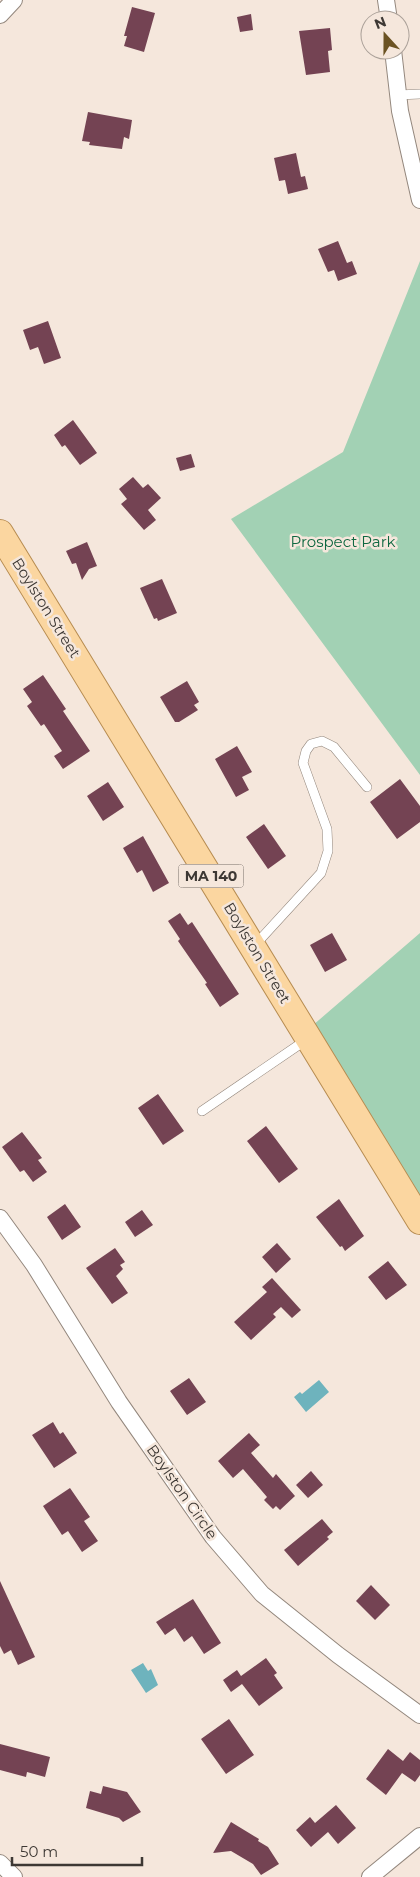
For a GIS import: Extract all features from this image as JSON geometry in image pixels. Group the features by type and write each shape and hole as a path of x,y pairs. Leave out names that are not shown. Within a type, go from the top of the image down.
{"main road":[{"name":"Boylston Street","path":"0,533 420,1221"}],"street":[{"path":"0,15 14,0"},
{"path":"394,60 398,95 420,200"},
{"name":"Boylston Circle","path":"0,1218 34,1265 119,1402 213,1537 262,1594 338,1656 420,1715"},
{"path":"370,1877 420,1836"},
{"path":"0,1863 14,1877"}],"lane":[{"path":"398,95 420,94"},
{"path":"253,947 321,873 328,851 327,829 303,763 306,751 312,744 322,741 334,747 367,787"},
{"path":"202,1111 308,1038"}],"green space":[{"name":"Prospect Park","path":"420,261 420,775 231,519 343,452"},
{"path":"420,933 420,1221 305,1032"}],"water":[{"path":"319,1380 329,1392 306,1412 294,1397 300,1392 302,1394"},
{"path":"143,1663 148,1671 151,1669 158,1685 146,1693 131,1670"}],"building":[{"path":"132,7 155,13 144,52 124,46 127,36 124,36"},
{"path":"251,14 253,30 240,32 237,17"},
{"path":"330,28 332,50 328,51 330,72 306,75 299,31"},
{"path":"88,112 132,120 129,139 124,137 122,149 89,145 90,142 82,141"},
{"path":"296,153 301,177 305,176 308,189 288,194 285,180 279,181 274,158"},
{"path":"338,241 347,263 352,261 357,274 338,281 334,270 328,272 318,249"},
{"path":"48,321 61,358 44,364 38,347 30,350 23,330"},
{"path":"73,420 97,453 80,465 65,445 62,447 54,435"},
{"path":"191,454 195,467 180,471 176,458"},
{"path":"133,477 143,488 148,484 161,498 148,510 156,520 144,530 121,504 127,499 119,489"},
{"path":"87,542 97,566 89,569 82,580 76,563 72,564 66,551"},
{"path":"162,579 177,613 158,621 157,618 154,619 140,588"},
{"path":"43,675 66,709 63,711 90,751 63,769 54,756 62,751 44,724 41,726 27,706 32,702 23,689"},
{"path":"187,681 199,702 194,705 198,710 179,722 175,722 160,697"},
{"path":"237,746 252,772 242,777 249,790 236,797 215,759"},
{"path":"400,779 420,806 420,822 397,839 370,802"},
{"path":"108,782 124,807 103,821 87,796"},
{"path":"264,824 286,856 268,869 246,837"},
{"path":"143,836 169,883 153,892 142,870 137,873 123,848"},
{"path":"180,913 188,925 192,922 239,994 220,1007 205,984 207,983 178,941 180,939 168,921"},
{"path":"332,933 347,960 325,972 310,945"},
{"path":"158,1094 184,1131 163,1145 138,1108"},
{"path":"266,1126 298,1169 279,1183 247,1141"},
{"path":"22,1132 42,1158 38,1160 47,1172 33,1182 24,1170 20,1172 2,1147"},
{"path":"339,1199 364,1236 345,1251 316,1217"},
{"path":"65,1204 81,1227 62,1240 47,1217"},
{"path":"142,1210 153,1225 135,1237 125,1222"},
{"path":"277,1243 291,1259 276,1273 262,1257"},
{"path":"115,1248 125,1262 120,1265 123,1269 116,1276 128,1293 112,1304 86,1268"},
{"path":"388,1261 407,1285 386,1300 368,1277"},
{"path":"272,1278 301,1310 292,1318 281,1307 273,1314 276,1317 251,1340 234,1322 267,1292 262,1287"},
{"path":"189,1378 206,1402 187,1415 170,1391"},
{"path":"53,1422 60,1434 63,1432 77,1453 54,1468 32,1435"},
{"path":"249,1433 260,1445 251,1453 273,1478 276,1474 295,1496 280,1510 276,1506 273,1509 264,1500 267,1497 243,1469 233,1478 218,1461"},
{"path":"311,1471 323,1485 308,1498 296,1485"},
{"path":"70,1488 90,1517 84,1521 98,1541 82,1552 68,1531 62,1535 43,1506"},
{"path":"322,1519 333,1532 327,1537 329,1539 298,1566 284,1550"},
{"path":"0,1581 35,1657 18,1665 11,1650 4,1654 0,1646"},
{"path":"371,1585 390,1605 375,1620 356,1601"},
{"path":"193,1599 221,1643 204,1654 192,1636 184,1642 175,1628 165,1635 156,1622"},
{"path":"266,1658 277,1673 274,1675 283,1688 259,1706 242,1684 231,1692 223,1680 237,1670 241,1676"},
{"path":"229,1719 254,1755 226,1774 201,1739"},
{"path":"0,1744 50,1757 45,1777 27,1772 26,1777 0,1770"},
{"path":"388,1749 403,1761 410,1752 420,1760 420,1775 415,1782 402,1773 386,1795 366,1779"},
{"path":"103,1786 127,1792 141,1812 123,1822 119,1818 86,1808 90,1791 101,1794"},
{"path":"336,1805 356,1828 338,1844 328,1832 311,1847 296,1830 310,1817 315,1823"},
{"path":"231,1822 259,1839 258,1841 268,1847 279,1864 261,1875 253,1864 231,1851 213,1853"}]}
